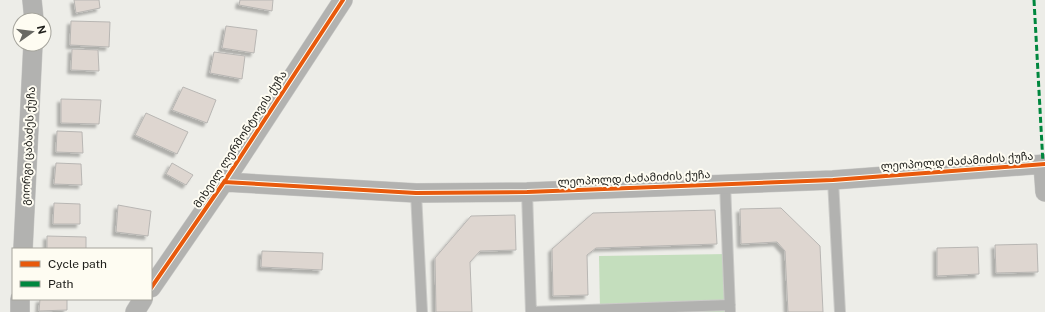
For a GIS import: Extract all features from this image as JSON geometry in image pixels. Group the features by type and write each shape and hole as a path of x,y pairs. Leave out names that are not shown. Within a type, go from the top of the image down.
{"street":[{"path":"32,0 33,12"},
{"name":"მიხეილ ლერმონტოვის ქუჩა","path":"152,287 224,182 343,0"},
{"name":"გიორგი ცაბაძეს ქუჩა","path":"23,248 33,52"},
{"path":"1044,164 1045,192"},
{"name":"ლეოპოლდ ძაძამიძის ქუჩა","path":"224,182 416,193 528,192 725,183 833,180 1044,164"},
{"path":"20,300 20,312"},
{"path":"134,312 142,300"}],"lane":[{"path":"833,180 840,312"},
{"path":"528,192 530,312 730,309 725,183"},
{"path":"416,193 422,312"}],"green space":[{"path":"728,254 730,312 614,312 600,310 599,256"}],"building":[{"path":"74,0 99,0 100,8 76,13"},
{"path":"240,0 273,0 272,11 239,5"},
{"path":"71,21 110,22 109,47 70,45"},
{"path":"226,26 257,30 254,53 222,48"},
{"path":"72,49 98,50 99,71 71,70"},
{"path":"214,52 245,56 242,79 210,73"},
{"path":"183,87 216,100 207,123 172,110"},
{"path":"61,99 101,100 99,124 61,123"},
{"path":"146,113 188,132 177,154 135,135"},
{"path":"57,131 82,132 83,153 56,152"},
{"path":"56,163 81,164 82,185 54,184"},
{"path":"172,163 193,175 186,185 166,174"},
{"path":"54,203 80,204 80,224 53,224"},
{"path":"118,205 151,211 148,236 116,232"},
{"path":"781,208 820,246 823,312 788,312 785,251 777,242 741,244 740,209"},
{"path":"715,210 717,244 596,248 587,255 588,295 553,296 552,249 593,213"},
{"path":"515,215 516,250 480,251 470,262 472,312 436,312 435,258 471,216"},
{"path":"47,236 86,237 86,248 47,248"},
{"path":"1037,244 1038,272 996,273 995,245"},
{"path":"978,247 979,274 937,276 937,248"},
{"path":"262,251 323,253 322,270 261,267"},
{"path":"40,300 67,300 67,310 39,311"}],"marked path":[{"path":"1034,0 1043,164"}],"cycle path":[{"path":"152,287 224,182 343,0"},
{"path":"224,182 416,193 527,192 833,180 1045,164"}]}
